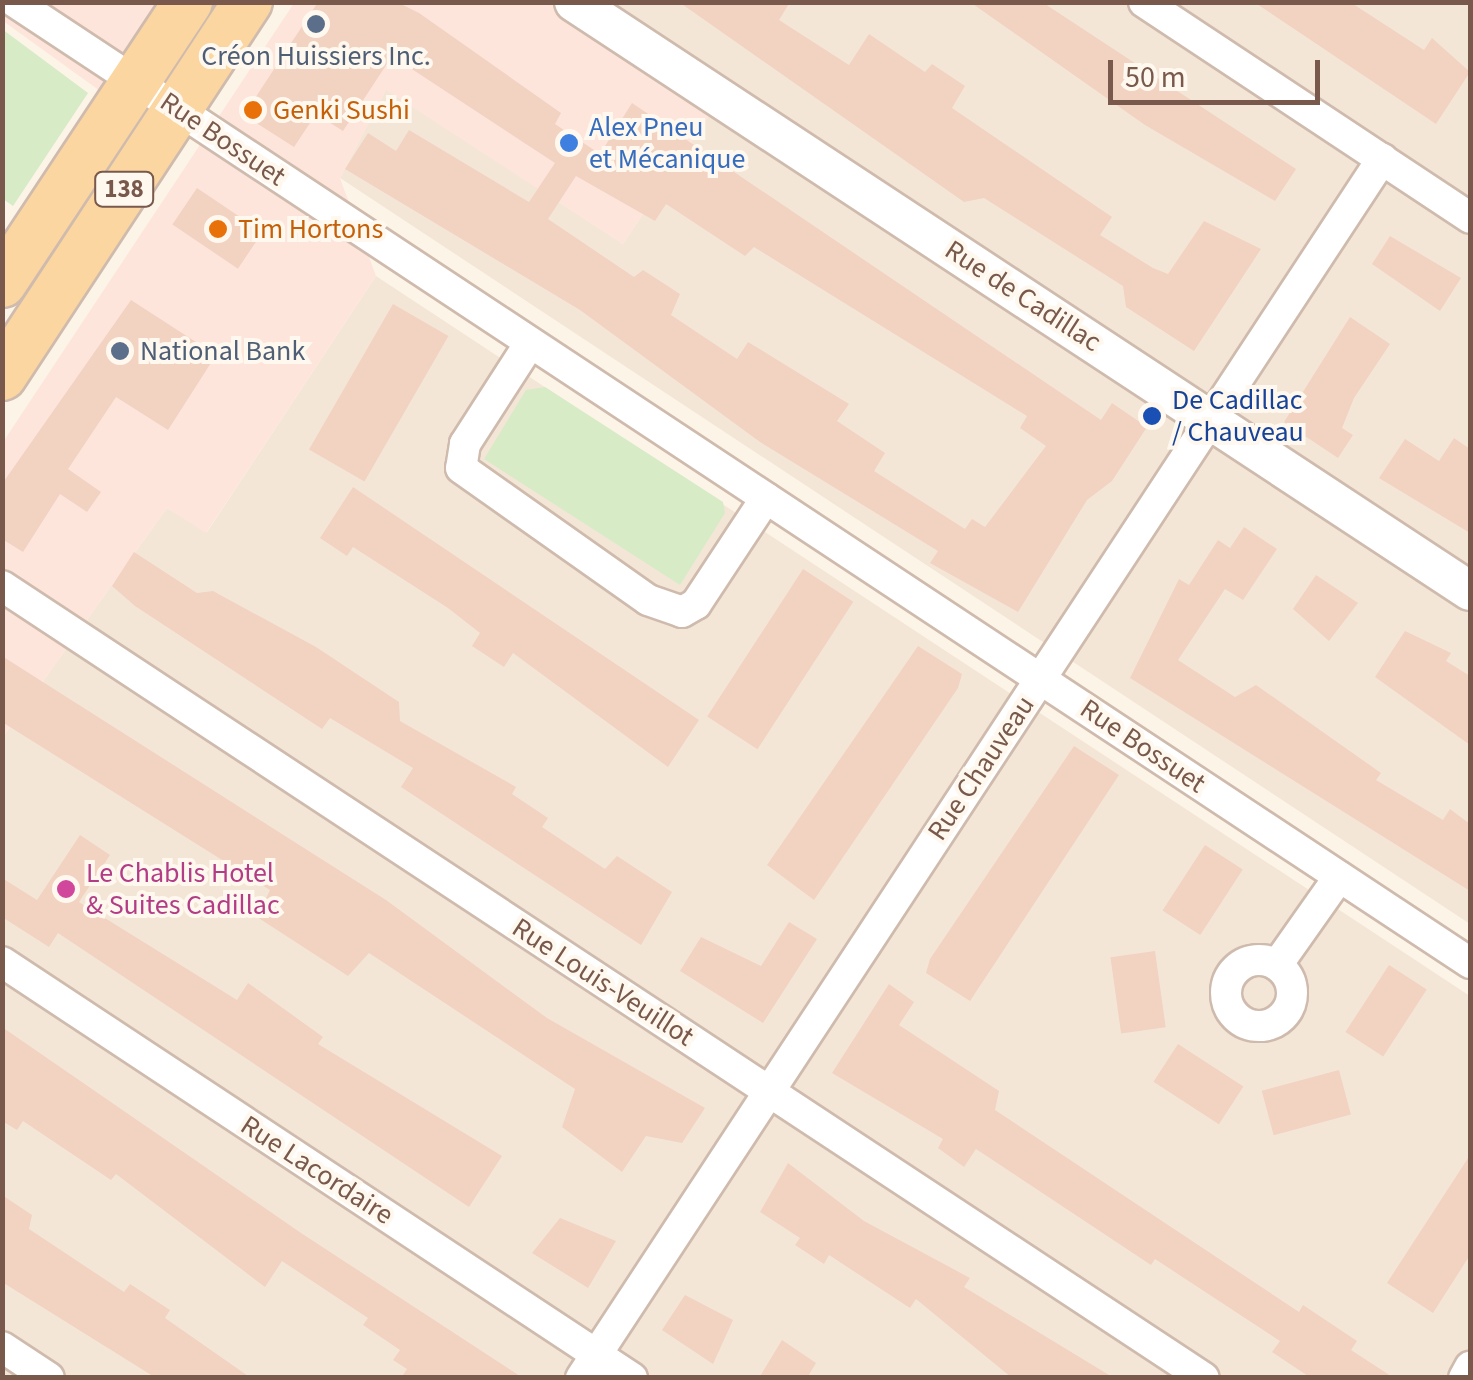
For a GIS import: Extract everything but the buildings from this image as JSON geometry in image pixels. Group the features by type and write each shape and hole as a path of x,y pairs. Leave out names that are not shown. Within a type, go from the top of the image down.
{"main road":[{"name":"138","path":"2,283 188,2"},
{"name":"138","path":"2,376 248,2"}],"street":[{"name":"Rue Bossuet","path":"15,2 1470,962"},
{"name":"Rue de Cadillac","path":"574,2 1470,591"},
{"path":"1144,2 1470,218"},
{"name":"Rue Chauveau","path":"589,1366 766,1090 1382,159"},
{"path":"530,343 465,444 460,468 648,600 682,612 696,604 766,498"},
{"name":"Rue Louis-Veuillot","path":"2,586 1204,1378"},
{"path":"1278,965 1339,876"},
{"name":"Rue Lacordaire","path":"2,962 589,1366 632,1378"},
{"path":"2,1347 49,1378"},
{"path":"1464,1378 1470,1367"}],"shaded area":[{"path":"3,3 156,3 100,91 3,21"},
{"path":"294,3 550,3 713,110 623,244 386,90 340,178 376,276 206,533 167,508 3,737 3,442"},
{"path":"550,3 1470,3 1470,924 340,178 386,89 623,244 712,110"},
{"path":"376,276 1470,996 1470,1377 3,1378 3,737 167,508 207,532"}],"green space":[{"path":"2,29 88,93 13,206 3,199"},
{"path":"545,387 723,502 725,513 680,585 484,459 526,390"}],"place":[{"name":"Créon Huissiers Inc.","path":"316,24"},
{"name":"Genki Sushi","path":"253,110"},
{"name":"Alex Pneu et Mécanique","path":"569,143"},
{"name":"Tim Hortons","path":"218,229"},
{"name":"National Bank","path":"120,351"},
{"name":"De Cadillac / Chauveau","path":"1152,416"},
{"name":"Le Chablis Hotel & Suites Cadillac","path":"66,889"}]}
